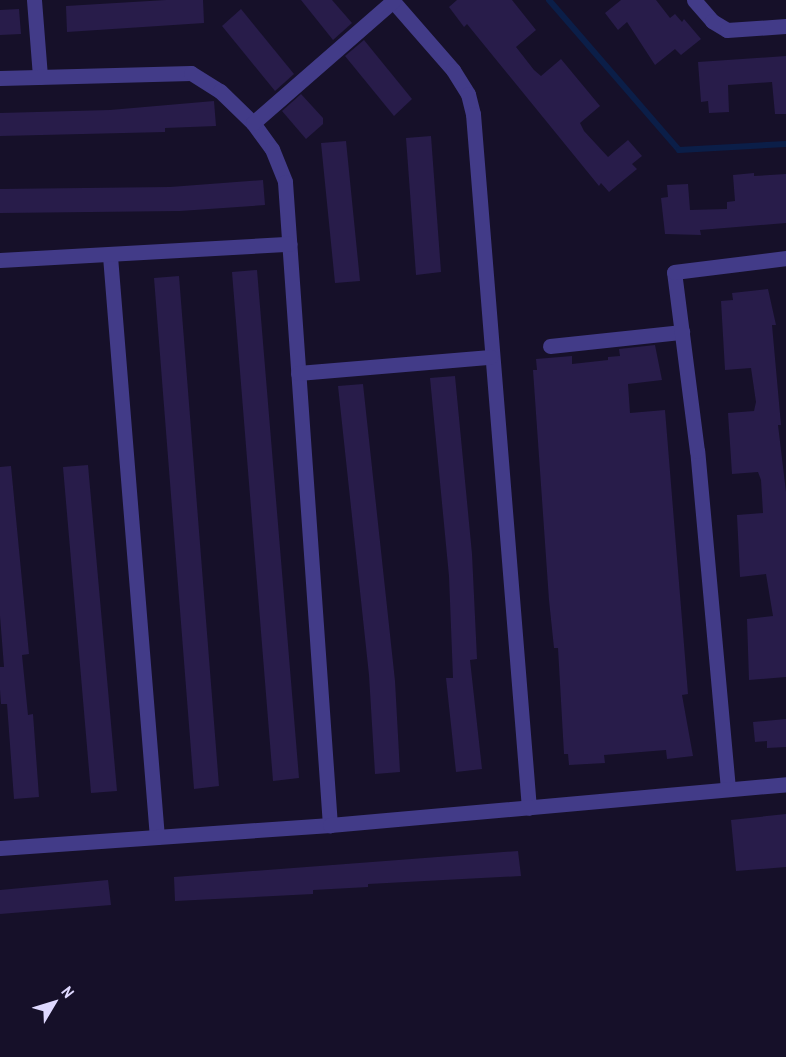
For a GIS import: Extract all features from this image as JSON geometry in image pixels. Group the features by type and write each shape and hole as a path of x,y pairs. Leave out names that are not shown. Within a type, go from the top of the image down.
{"street":[{"path":"34,0 40,77"},
{"path":"694,0 712,21 726,30 786,26"},
{"path":"253,123 393,1 453,70 468,94 473,114 490,357 529,808"},
{"path":"0,78 191,73 220,91 253,123 272,149 285,182 330,825"},
{"path":"0,260 110,256 290,244"},
{"path":"110,256 157,837"},
{"path":"728,789 699,463 674,272 786,258"},
{"path":"550,346 682,332"},
{"path":"298,373 490,357"},
{"path":"0,849 330,825 786,784"}],"building":[{"path":"203,0 204,23 67,32 66,6"},
{"path":"301,0 332,0 352,23 333,40"},
{"path":"457,0 512,0 536,30 516,47 541,76 561,59 600,106 580,123 584,131 608,157 628,140 642,156 632,164 637,169 609,192 601,183 599,186 467,24 464,27 449,7"},
{"path":"621,0 656,0 670,18 675,14 682,22 684,19 701,39 681,55 675,49 655,65 627,22 618,30 605,13"},
{"path":"19,9 21,34 0,35 0,10"},
{"path":"241,9 294,74 275,91 222,26"},
{"path":"364,40 412,99 394,116 345,56"},
{"path":"786,56 786,114 775,114 772,82 728,85 729,112 709,113 708,101 701,102 698,62"},
{"path":"301,94 323,118 323,124 306,139 282,111"},
{"path":"214,101 216,126 165,128 165,132 0,136 0,113 110,110"},
{"path":"431,136 441,272 416,275 406,138"},
{"path":"346,141 360,281 335,283 321,143"},
{"path":"754,173 754,176 786,174 786,223 700,230 701,235 665,234 661,198 668,197 667,185 688,184 690,210 727,209 727,202 735,201 733,175"},
{"path":"263,180 265,205 180,211 0,213 0,189 170,187"},
{"path":"257,270 299,778 273,781 232,272"},
{"path":"179,276 219,786 194,789 154,278"},
{"path":"768,289 776,325 772,325 781,425 778,425 786,492 786,677 749,680 747,619 773,616 766,574 740,577 737,515 763,513 761,480 758,472 732,474 728,413 754,411 756,402 751,368 725,370 721,301 733,300 732,293"},
{"path":"655,345 662,380 628,384 630,413 665,410 688,694 682,695 693,756 667,759 666,750 604,755 605,763 569,765 568,754 564,754 558,648 554,648 549,600 533,370 537,370 536,359 572,356 572,364 608,360 608,357 620,356 619,349"},
{"path":"455,376 472,554 477,659 470,660 482,769 456,772 446,678 453,678 449,576 430,378"},
{"path":"363,384 395,681 400,772 375,774 369,675 338,386"},
{"path":"88,465 117,791 91,793 63,467"},
{"path":"11,466 29,654 22,655 28,715 33,714 39,797 14,799 7,704 1,704 0,690 0,667 4,667 0,616 0,467"},
{"path":"786,719 786,747 767,748 767,741 755,742 753,722"},
{"path":"786,814 786,867 736,871 731,820"},
{"path":"518,851 521,876 368,884 368,887 313,890 313,894 175,901 174,877"},
{"path":"108,880 111,905 0,914 0,890"}],"waterway":[{"path":"549,0 679,150 786,144"}]}
